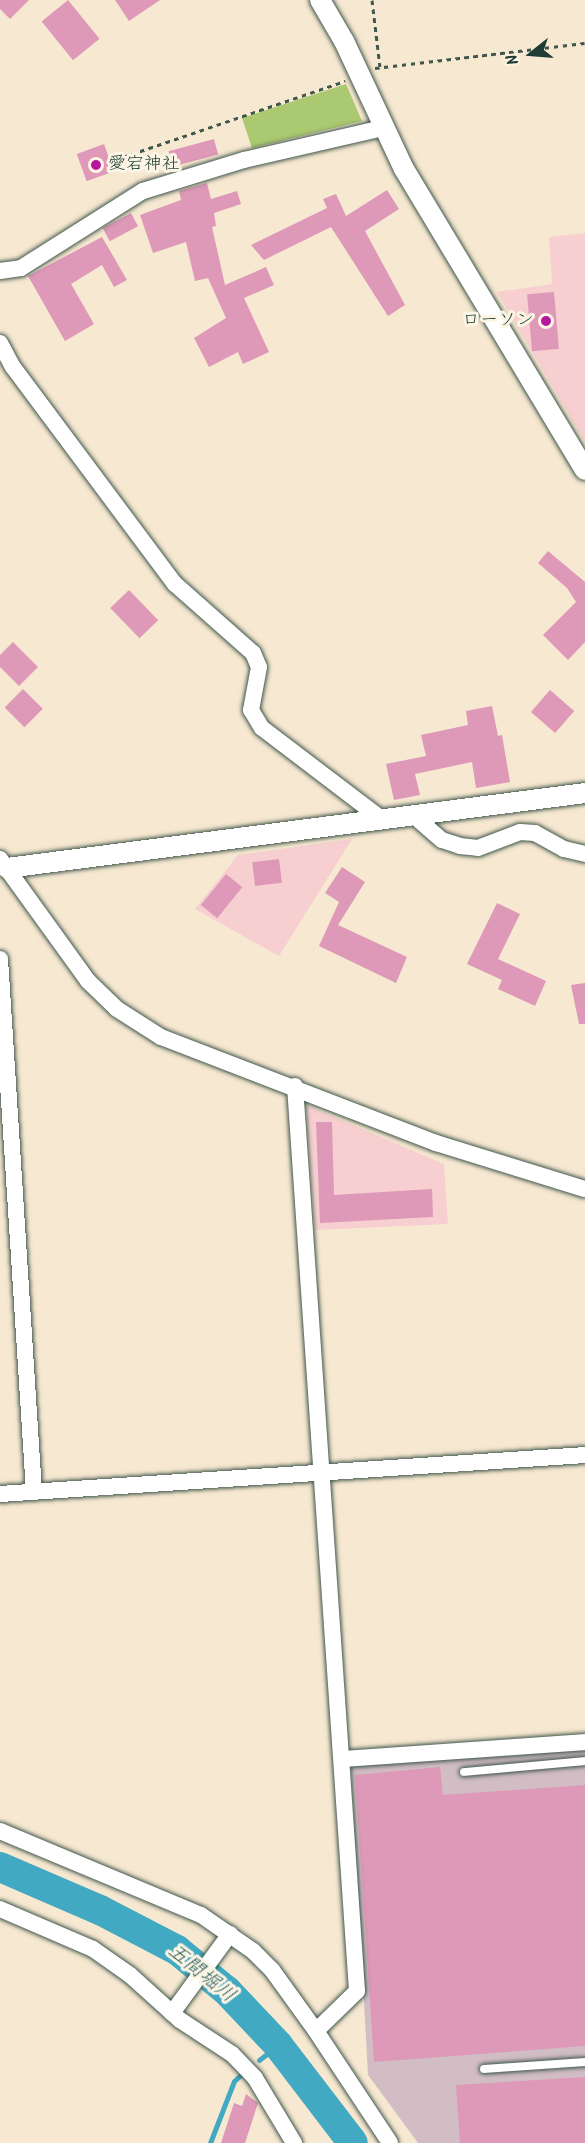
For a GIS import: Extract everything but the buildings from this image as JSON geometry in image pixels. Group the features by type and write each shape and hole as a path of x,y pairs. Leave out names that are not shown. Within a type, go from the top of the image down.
{"street":[{"path":"320,0 344,41 382,128 585,470"},
{"path":"0,271 21,268 144,191 244,160 382,128"},
{"path":"0,343 14,367 175,584 253,653 258,667 251,710 262,728 380,818"},
{"path":"585,793 3,863 88,981 117,1009 160,1037 296,1086 436,1143 585,1189"},
{"path":"413,815 442,840 460,846 478,848 520,832 535,833 564,849 585,854"},
{"path":"0,959 34,1492"},
{"path":"296,1086 344,1760 357,1991 316,2031"},
{"path":"0,1494 585,1455"},
{"path":"344,1760 585,1742"},
{"path":"0,1831 201,1916 272,1970 316,2031 390,2143"},
{"path":"0,1909 93,1949 232,2054 248,2070 288,2140"},
{"path":"175,2009 229,1937"}],"lane":[{"path":"464,1772 585,1761"},
{"path":"484,2069 585,2061"}],"path":[{"path":"372,0 380,67 585,43"},
{"path":"123,158 350,80"}],"shaded area":[{"path":"585,233 585,442 497,292 552,284 549,237"},
{"path":"352,839 279,956 195,909 238,855"},
{"path":"306,1105 444,1164 448,1224 315,1230"},
{"path":"585,1747 585,2143 418,2143 368,2075 351,1766"}],"green space":[{"path":"346,84 362,121 252,148 242,118"}],"waterway":[{"name":"五間堀川","path":"0,1867 100,1910 177,1950 227,1991 278,2045 353,2143"},
{"path":"259,2060 278,2045"},
{"path":"210,2143 234,2081 245,2071"}],"place":[{"name":"愛宕神社","path":"96,165"},
{"name":"ローソン","path":"546,321"}]}
